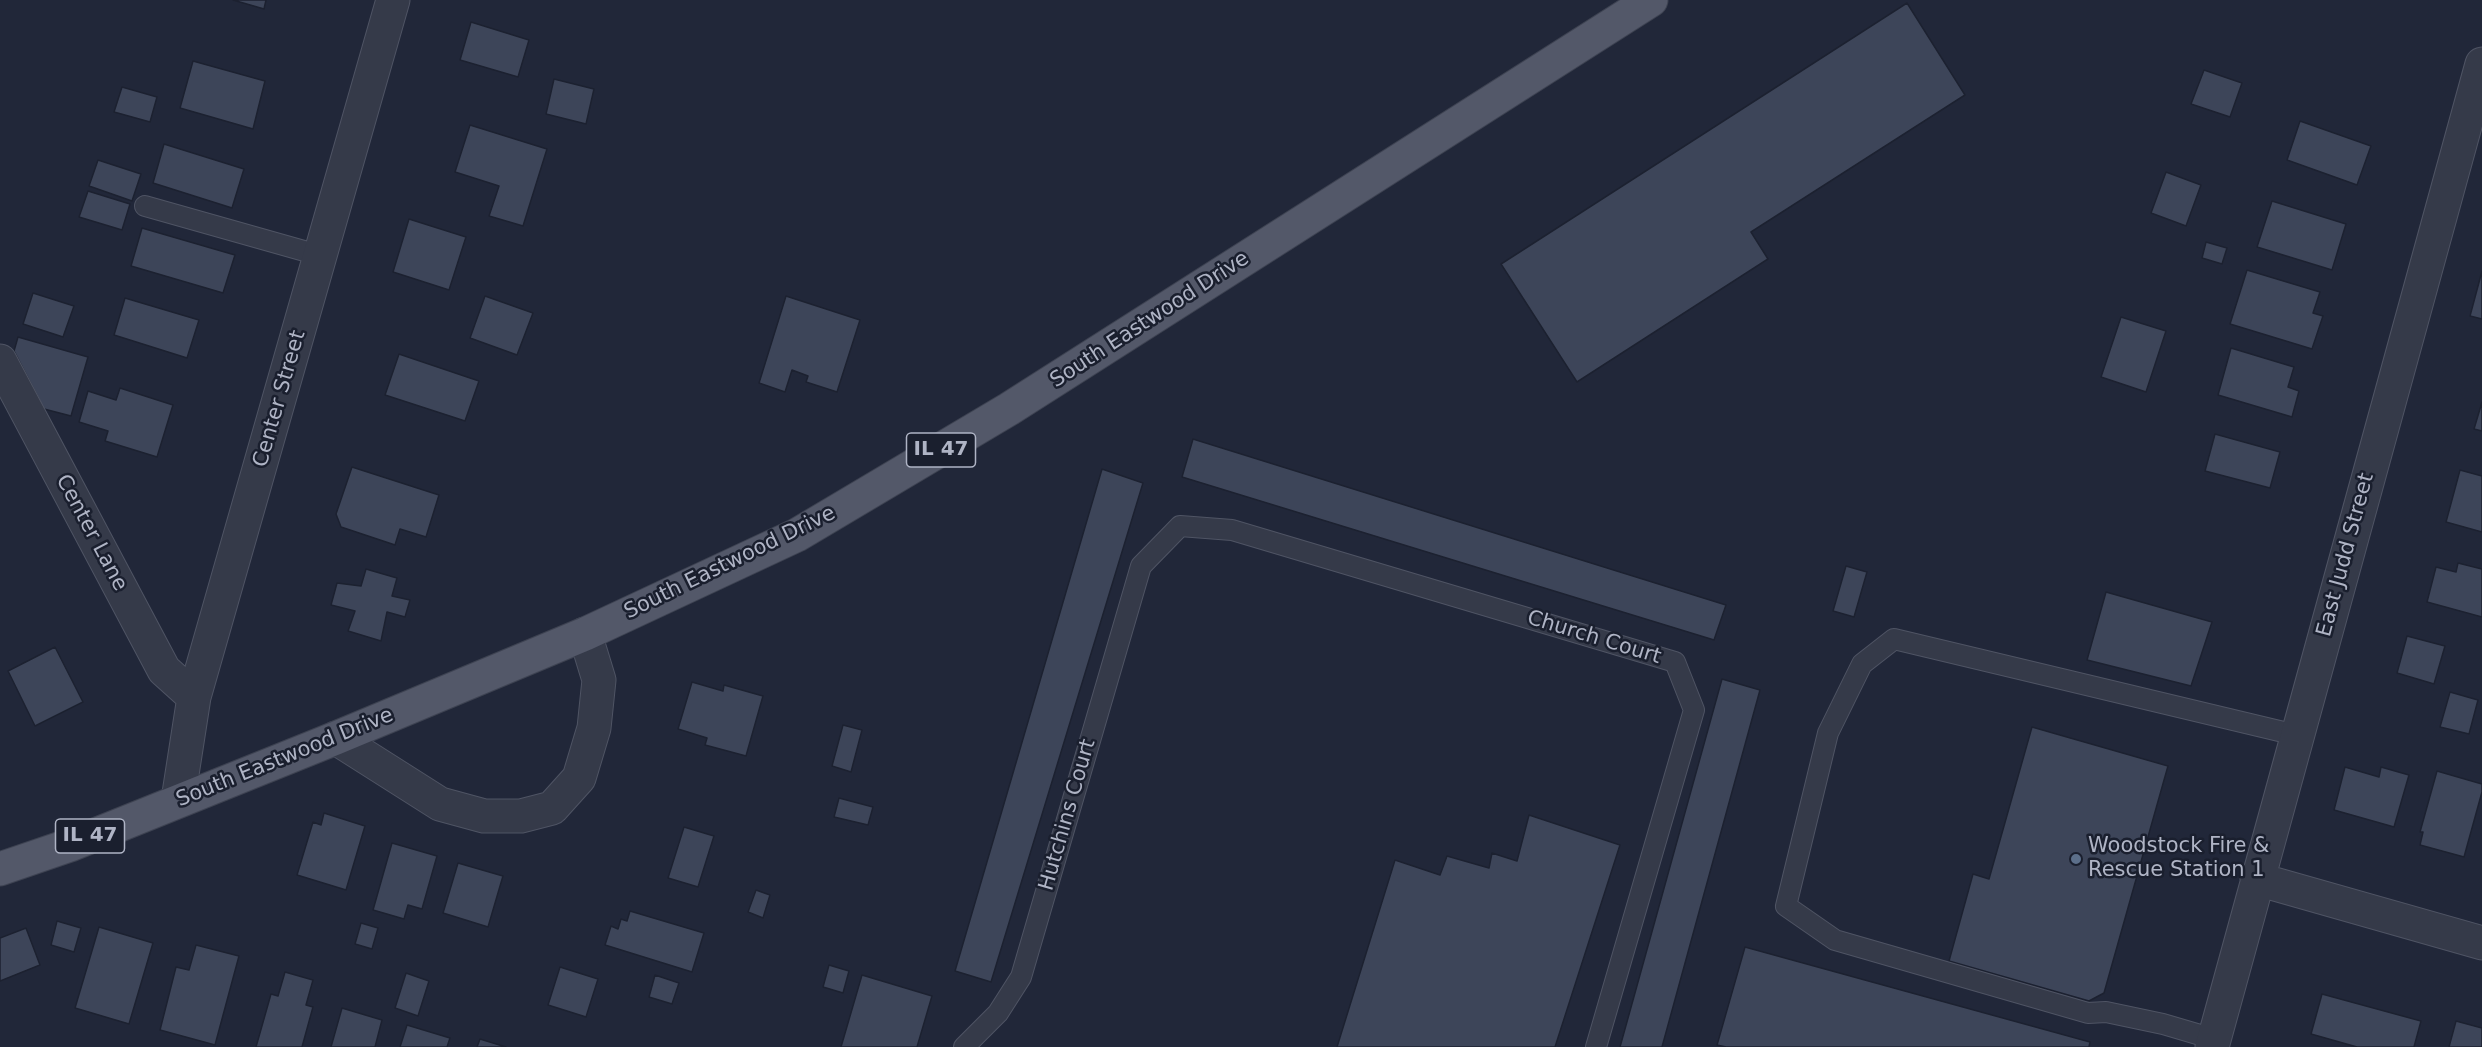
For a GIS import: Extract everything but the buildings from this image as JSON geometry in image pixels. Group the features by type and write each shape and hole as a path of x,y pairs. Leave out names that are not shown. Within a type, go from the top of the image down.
{"main road":[{"name":"South Eastwood Drive","path":"0,869 70,845 336,738 585,634 797,535 999,415 1651,0"}],"street":[{"name":"Center Street","path":"178,801 194,697 322,256 393,0"},
{"name":"East Judd Street","path":"2213,1043 2296,735 2481,71"},
{"name":"Center Lane","path":"0,361 164,670 194,697"},
{"path":"336,738 440,804 484,816 521,816 552,808 579,778 594,728 599,680 585,634"},
{"path":"2257,879 2482,943"}],"lane":[{"path":"145,206 322,256"},
{"name":"Church Court","path":"1141,566 1180,526 1232,530 1675,662 1694,710 1596,1047"},
{"name":"Hutchins Court","path":"964,1047 998,1013 1021,977 1141,566"},
{"path":"2213,1043 2140,1019 2106,1012 2088,1013 1835,940 1786,906 1828,733 1862,664 1894,639 2296,735"}],"place":[{"name":"Woodstock Fire & Rescue Station 1","path":"2076,859"}]}
